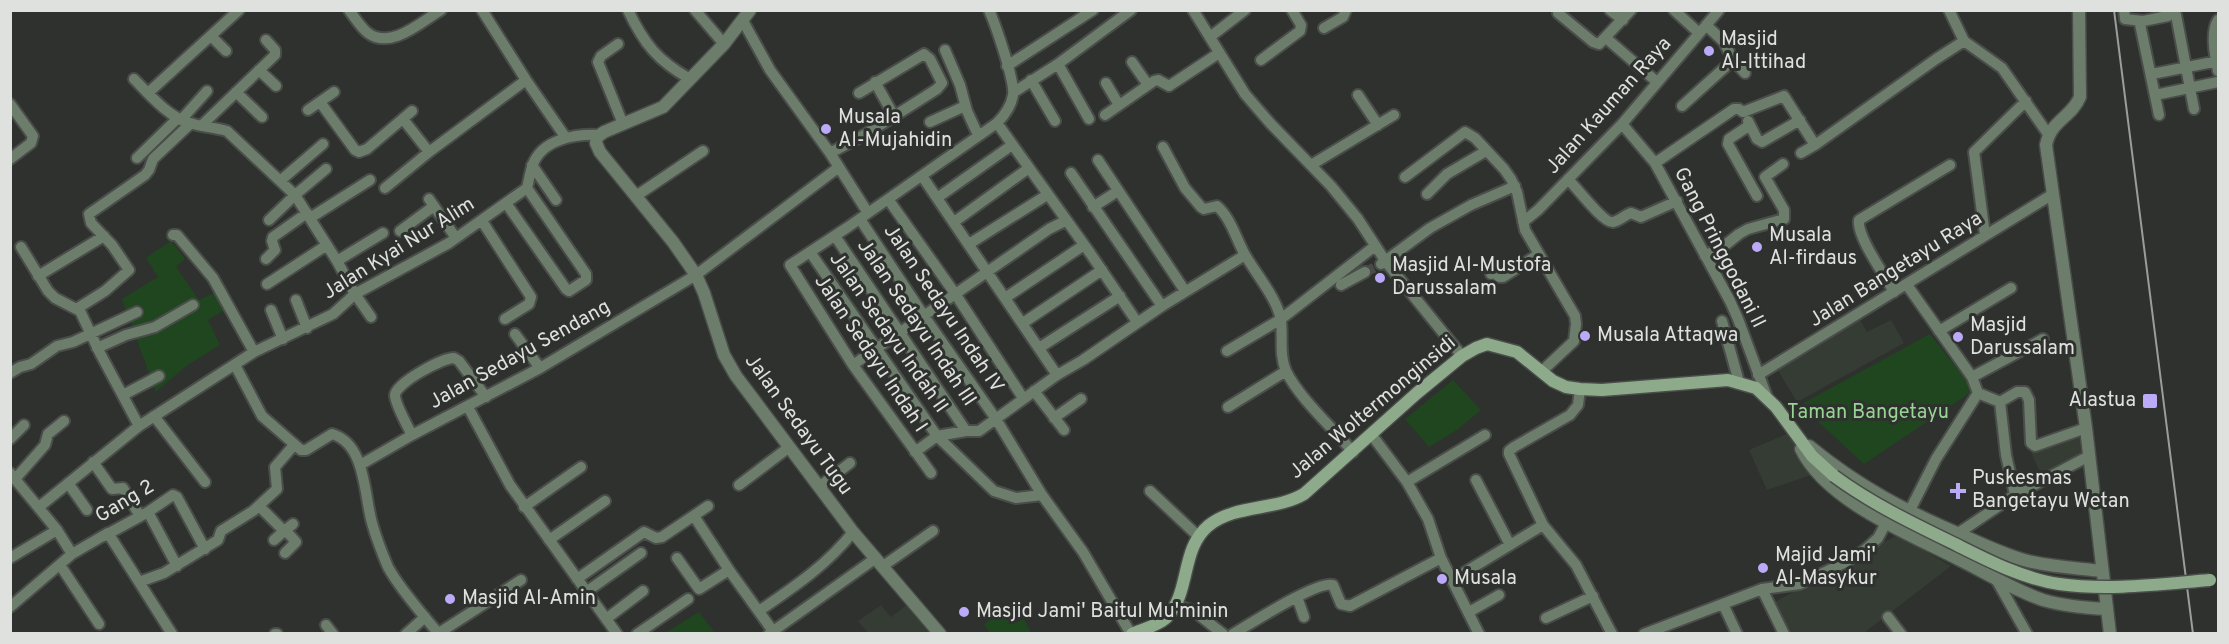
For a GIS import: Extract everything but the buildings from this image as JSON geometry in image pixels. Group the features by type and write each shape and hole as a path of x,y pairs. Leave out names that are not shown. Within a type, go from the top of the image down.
{"main road":[{"name":"Jalan Woltermonginsidi","path":"1198,536 1223,517 1298,497 1462,356 1487,344 1498,345 1517,352 1541,372 1566,387 1602,390 1719,381 1739,382 1756,388 1776,407 1812,456 1857,493 1986,559 2036,579 2086,586 2146,585 2214,579"},
{"path":"1132,633 1159,623 1175,604 1198,536"}],"street":[{"path":"148,93 239,10"},
{"path":"350,10 367,32 380,39 392,39 441,10"},
{"path":"482,10 566,138"},
{"path":"628,10 652,51 690,80"},
{"path":"694,10 724,44"},
{"path":"1007,66 1093,10"},
{"path":"1193,10 1231,74 1257,110 1331,186 1358,219 1376,246 1383,263 1462,356"},
{"path":"1210,37 1245,10"},
{"path":"1261,60 1300,31 1301,25 1292,10"},
{"path":"1324,28 1343,17 1346,10"},
{"path":"1610,10 1623,20"},
{"path":"1558,13 1593,42 1599,44 1631,10"},
{"path":"1674,10 1724,42 1733,60 1745,74"},
{"name":"Jalan Kauman Raya","path":"1523,222 1538,210 1622,124 1719,10"},
{"path":"1949,10 1964,41 2002,68 2048,134"},
{"path":"2079,10 2080,98 2077,105 2060,119 2048,134 2046,145 2086,428 2110,633"},
{"path":"2124,10 2125,19 2143,21 2172,16 2186,67 2194,110"},
{"path":"2216,10 2218,15"},
{"path":"993,12 1014,92"},
{"path":"810,252 997,123 1006,112 1014,92 1058,64 1124,12"},
{"path":"506,203 564,288 571,290 586,280 586,274 527,188 532,165 547,147 566,138 599,135 663,107 724,44 744,15"},
{"name":"Jalan Sedayu Indah IV","path":"744,15 770,70 839,167 864,216 924,316 996,419 1042,495 1083,552 1132,633"},
{"path":"2152,74 2186,67 2218,64 2215,31 2218,20"},
{"path":"2143,21 2140,26 2159,115"},
{"path":"212,37 226,51"},
{"path":"1606,38 1657,82"},
{"path":"137,158 236,92 275,53 266,40"},
{"path":"1800,153 1815,145 1964,41"},
{"path":"618,44 601,56 598,62 623,124"},
{"path":"945,50 978,135"},
{"path":"1105,115 1148,85 1158,80 1169,86 1219,53"},
{"path":"830,153 866,134 942,85 942,81 930,59 924,54 860,93"},
{"path":"1682,106 1733,60"},
{"path":"1132,62 1148,85"},
{"path":"1058,64 1089,119"},
{"path":"259,70 276,86"},
{"path":"134,79 148,93 188,122 227,131 295,195 371,317"},
{"path":"385,188 429,152 526,80"},
{"path":"1031,80 1055,121"},
{"path":"875,82 894,116"},
{"path":"1106,82 1119,105"},
{"path":"2156,95 2218,82"},
{"path":"21,247 38,276 55,298 66,305 78,308 105,291 129,270 104,236 91,223 89,214 145,175 153,159 188,122 207,91"},
{"path":"236,92 262,117"},
{"path":"308,110 334,92"},
{"path":"1359,95 1378,125"},
{"path":"1743,112 1784,96 1815,145"},
{"path":"1985,236 1974,152 2026,101"},
{"path":"320,102 355,150 359,152 412,111"},
{"path":"10,104 33,136 31,144 10,159"},
{"path":"930,122 965,106"},
{"path":"1655,163 1734,110 1739,109 1743,112 1757,139 1762,142 1800,120"},
{"path":"1311,165 1394,115"},
{"path":"403,119 429,152"},
{"path":"997,123 1137,322"},
{"name":"Gang Pringgodani II","path":"1622,124 1655,163 1677,201 1738,319 1767,397"},
{"path":"1750,125 1729,139 1728,144 1757,196"},
{"path":"1405,177 1464,132 1471,135 1504,169 1515,186 1523,222 1539,254 1571,307 1576,324 1576,336 1571,346 1541,372"},
{"name":"Jalan Sedayu Tugu","path":"599,135 596,143 600,152 696,275 729,366 788,448 853,532 940,633"},
{"path":"280,181 323,144"},
{"path":"938,198 1012,145"},
{"path":"1163,147 1185,188 1201,207 1204,209 1214,205 1221,210 1269,293 1281,319 1282,360 1286,371 1305,398 1353,452"},
{"path":"636,196 703,151"},
{"path":"1427,194 1448,174 1486,151"},
{"path":"1098,160 1185,291"},
{"path":"1705,256 1748,229 1784,219 1784,210 1765,177 1783,164"},
{"path":"532,165 556,200"},
{"path":"1894,292 1862,236 1858,220 1950,165"},
{"name":"Jalan Sedayu Sendang","path":"360,465 540,368 696,275 839,167"},
{"path":"954,222 1029,168"},
{"path":"269,220 326,169"},
{"path":"1071,173 1162,306"},
{"path":"922,176 1057,375"},
{"path":"1568,179 1601,217 1613,223 1631,213 1641,217 1677,201"},
{"path":"266,259 275,250 273,237 370,180"},
{"path":"1383,263 1430,228 1470,205 1515,186"},
{"name":"Jalan Kyai Nur Alim","path":"39,507 154,416 254,352 307,328 340,309 355,294 456,238 527,188"},
{"path":"1093,207 1118,191"},
{"name":"Jalan Bangetayu Raya","path":"1758,375 2053,194"},
{"path":"969,244 1047,195"},
{"path":"888,199 956,295 1023,398"},
{"path":"400,231 432,203 456,238"},
{"path":"853,365 1065,220"},
{"path":"482,221 531,297 529,304 505,319"},
{"path":"337,261 383,233"},
{"path":"172,235 177,235 213,278 254,352"},
{"path":"38,276 104,236"},
{"name":"Jalan Sedayu Indah III","path":"835,236 966,431"},
{"path":"267,284 327,245"},
{"path":"1005,298 1084,245"},
{"path":"1227,351 1281,319 1376,246"},
{"name":"Jalan Sedayu Indah I","path":"810,252 790,265 795,276 853,365 932,473"},
{"name":"Jalan Sedayu Indah II","path":"810,252 937,436 993,491 1017,498 1042,495"},
{"path":"1491,274 1495,273 1503,277 1539,254"},
{"path":"915,452 937,436 979,431 1023,398 1100,350 1137,322 1245,255"},
{"path":"1023,323 1102,270"},
{"path":"1341,285 1365,272"},
{"path":"1907,285 1972,377 1978,393 2000,402"},
{"path":"1939,332 2011,288"},
{"path":"1039,348 1120,297"},
{"path":"296,300 307,328"},
{"path":"97,348 126,335 155,327 192,305"},
{"path":"78,308 139,426"},
{"path":"271,309 283,339"},
{"path":"10,373 31,364 57,346 72,342 137,312"},
{"path":"1722,321 1739,382"},
{"path":"515,334 540,368"},
{"path":"1972,377 2043,339"},
{"path":"412,435 396,399 397,391 404,382 446,359 454,358 459,361 486,397"},
{"path":"235,365 262,416 294,445 303,451 327,435 337,436 348,446 360,465 372,524 389,568 425,618 439,633 521,580"},
{"path":"1228,407 1286,371"},
{"path":"123,395 159,375"},
{"path":"1580,389 1578,405 1570,415 1509,451 1543,525 1576,565 1612,633"},
{"path":"1034,391 1064,430"},
{"path":"2000,402 2017,392 2025,392 2029,400 2031,443 2035,446 2086,428"},
{"path":"1909,512 1936,459 1978,393"},
{"path":"1054,418 1081,399"},
{"path":"2000,402 2006,455 2015,495"},
{"path":"468,407 524,507 617,633"},
{"path":"154,416 205,482"},
{"path":"64,421 48,434 45,445 13,475 57,530 72,554"},
{"path":"10,439 24,425"},
{"path":"1371,434 1407,482 1428,519 1441,558 1478,631 1466,633"},
{"path":"1407,482 1485,435"},
{"path":"1797,436 1858,484 1909,512 1957,534 2023,560 2102,571"},
{"path":"1797,436 1801,451 1822,476 1854,502 1886,523 1996,579 2043,600 2070,606 2107,609"},
{"path":"139,582 177,566 205,549 218,540 221,531 259,506 277,489 275,467 294,445"},
{"path":"739,485 788,448"},
{"path":"1957,534 2015,495 2089,456"},
{"path":"93,462 112,489 123,488 144,514 177,566"},
{"path":"819,487 850,463"},
{"path":"524,507 581,467"},
{"path":"1476,480 1510,545"},
{"path":"68,483 87,510"},
{"path":"1149,491 1198,536"},
{"name":"Gang 2","path":"10,607 72,554 144,514 169,496 175,496 205,549"},
{"path":"549,540 605,501"},
{"path":"259,506 296,541 285,553"},
{"path":"577,579 644,532 656,538 662,537 708,506"},
{"path":"694,516 772,633 879,562 933,531"},
{"path":"1652,632 1762,589 1800,584 1846,562 1872,544 1886,523"},
{"path":"274,540 294,524"},
{"path":"1452,580 1543,525"},
{"path":"10,558 57,530"},
{"path":"759,611 813,573 841,547 853,532"},
{"path":"108,533 172,633"},
{"path":"586,592 641,553"},
{"path":"677,558 699,589 729,570"},
{"path":"1233,633 1320,586 1331,584 1335,587 1341,604 1350,606 1441,558"},
{"path":"60,565 99,624"},
{"path":"1996,579 2027,633"},
{"path":"1762,589 1784,633"},
{"path":"606,619 643,591"},
{"path":"1468,612 1499,595"},
{"path":"1546,618 1593,596"},
{"path":"1297,597 1304,617"},
{"path":"637,633 688,599"},
{"path":"1175,604 1194,611 1223,633"},
{"path":"1723,604 1737,633"},
{"path":"1888,617 1901,633"},
{"path":"406,633 425,618"}],"shaded area":[{"path":"1859,318 1867,332 1891,320 1904,343 1797,402 1777,369 1813,350"},
{"path":"1789,433 1811,475 1767,490 1749,450"},
{"path":"2082,433 2084,457 2042,477 2030,450"},
{"path":"1897,535 1951,566 1864,633 1791,633 1775,602"},
{"path":"909,603 933,633 868,633 858,621 881,605 891,617"}],"green space":[{"path":"171,241 185,259 176,267 199,300 216,292 226,309 208,320 220,345 186,366 156,392 122,299 158,277 146,258"},
{"name":"Taman Bangetayu","path":"1930,334 1974,390 1864,464 1800,405"},
{"path":"1453,380 1481,410 1457,430 1429,447 1405,419"},
{"path":"1005,611 1013,623 1024,619 1031,633 990,633 984,624"},
{"path":"699,612 715,633 665,633"}],"tunnel":[{"path":"1365,272 1380,265"}],"railway":[{"path":"2114,10 2193,634"}],"place":[{"name":"Masjid Al-Ittihad","path":"1709,51"},
{"name":"Musala Al-Mujahidin","path":"826,129"},
{"name":"Musala Al-firdaus","path":"1757,247"},
{"name":"Masjid Al-Mustofa Darussalam","path":"1380,278"},
{"name":"Musala Attaqwa","path":"1585,336"},
{"name":"Masjid Darussalam","path":"1958,337"},
{"name":"Alastua","path":"2150,401"},
{"name":"Puskesmas Bangetayu Wetan","path":"1958,491"},
{"name":"Majid Jami' Al-Masykur","path":"1763,568"},
{"name":"Musala","path":"1442,579"},
{"name":"Masjid Al-Amin","path":"450,599"},
{"name":"Masjid Jami' Baitul Mu'minin","path":"964,612"}]}
